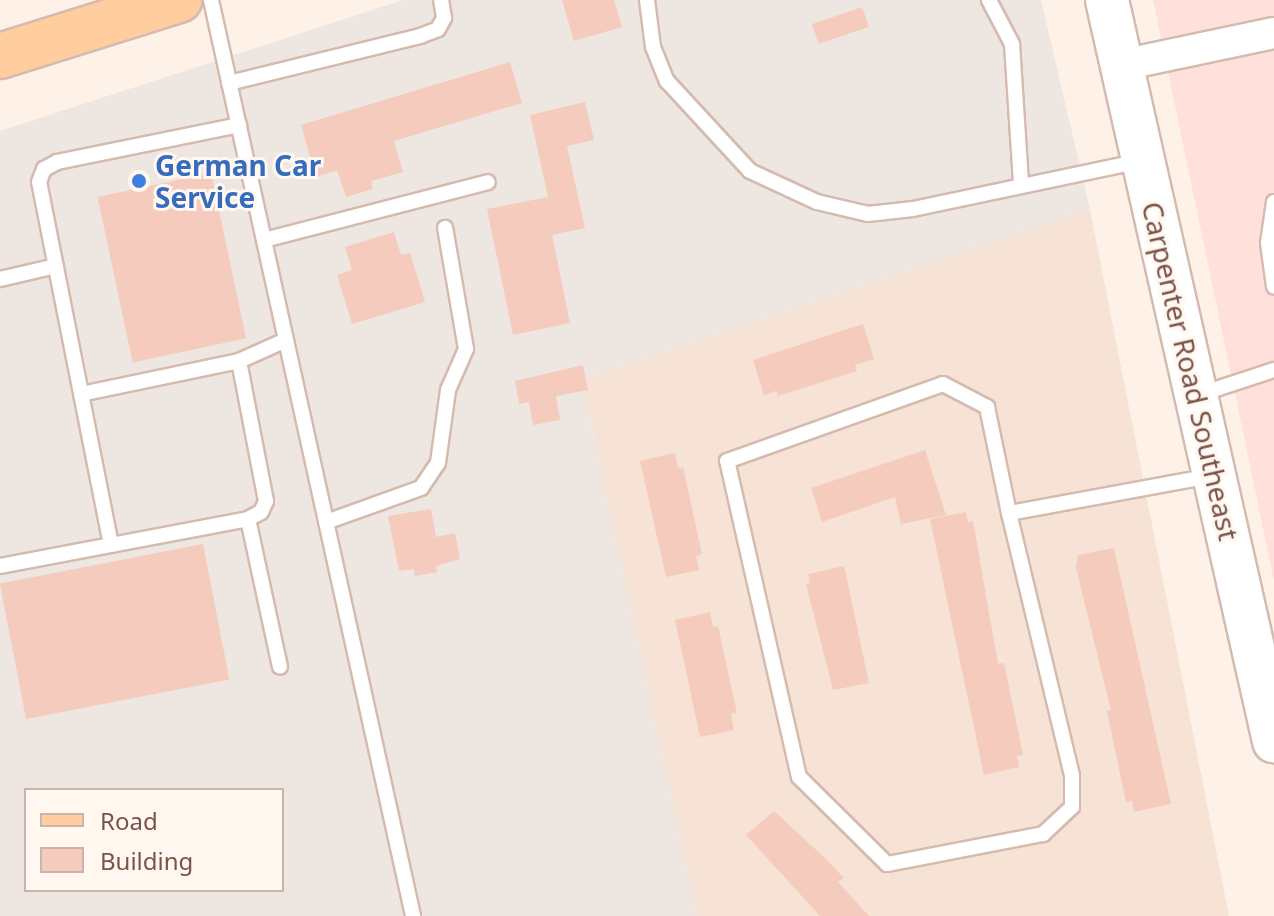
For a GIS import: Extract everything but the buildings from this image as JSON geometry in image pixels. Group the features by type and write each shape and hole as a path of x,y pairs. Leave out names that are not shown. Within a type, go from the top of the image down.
{"main road":[{"path":"0,56 179,0"},
{"name":"Carpenter Road Southeast","path":"1107,0 1273,728"}],"street":[{"path":"1122,65 1274,33"}],"lane":[{"path":"211,0 413,916"},
{"path":"229,83 429,33 444,18 441,0"},
{"path":"647,0 653,47 667,81 728,151 764,180 817,202 868,214 1143,161"},
{"path":"989,0 1012,44 1021,185"},
{"path":"111,545 39,182 44,169 239,125"},
{"path":"264,240 488,182"},
{"path":"1274,202 1268,243 1274,287"},
{"path":"326,522 421,488 438,463 448,390 466,349 456,268 445,228"},
{"path":"0,279 56,266"},
{"path":"81,394 239,361 286,340"},
{"path":"0,566 248,519 261,512 266,501 239,361"},
{"path":"1196,395 1274,370"},
{"path":"943,384 987,407 1009,513 1072,776 1072,807 1043,834 887,864 799,777 727,461 943,384"},
{"path":"1009,513 1214,475"},
{"path":"248,519 280,667"}],"shaded area":[{"path":"403,0 1041,0 1090,209 582,380 697,916 0,916 0,131"},
{"path":"1153,0 1274,0 1274,581"},
{"path":"1090,209 1229,916 697,916 582,380"}],"place":[{"name":"German Car Service","path":"139,181"}]}
